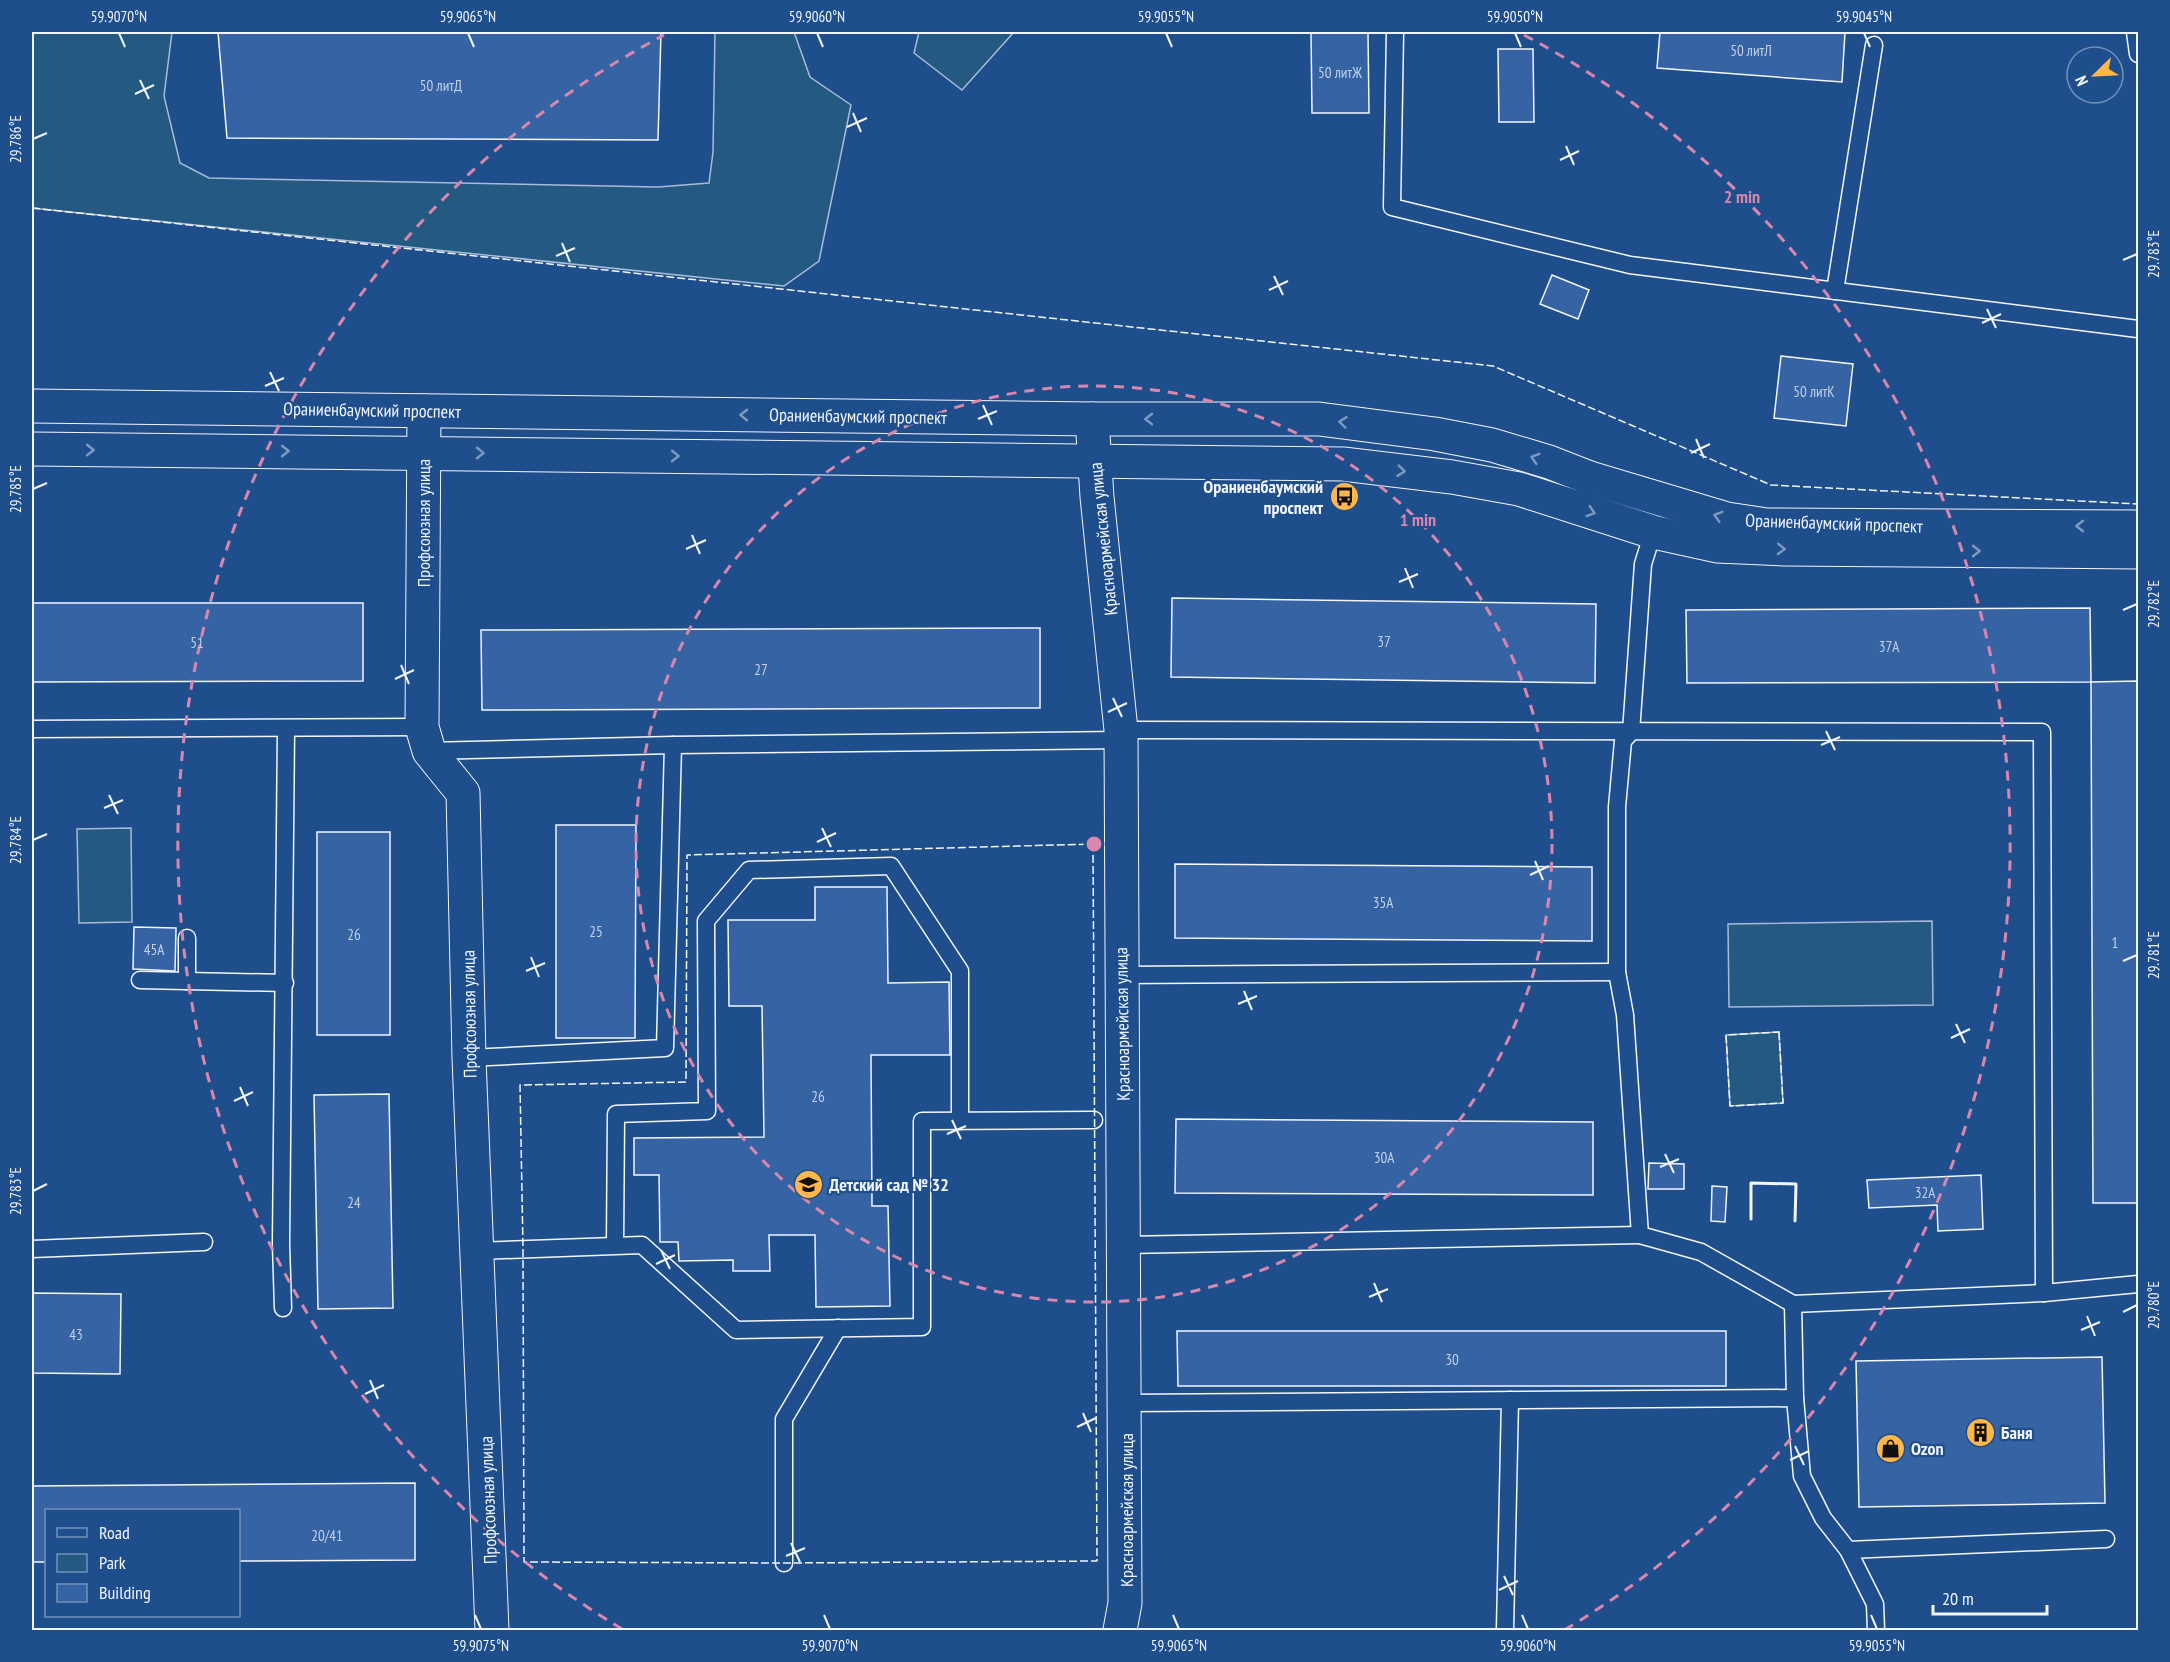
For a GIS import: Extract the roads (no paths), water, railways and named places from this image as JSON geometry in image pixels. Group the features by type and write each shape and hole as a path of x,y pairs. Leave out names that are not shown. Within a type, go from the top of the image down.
{"main road":[{"name":"Ораниенбаумский проспект","path":"32,406 1092,419 1319,419 1435,434 1492,445 1549,462 1590,478 1716,515 1767,525 2139,527"},
{"name":"Профсоюзная улица","path":"424,411 425,739 463,794 469,1058 492,1630"},
{"name":"Красноармейская улица","path":"1092,419 1094,462 1121,735 1126,1403 1125,1603 1120,1630"},
{"name":"Ораниенбаумский проспект","path":"32,449 1343,464 1452,477 1519,489 1653,532 1717,546 1773,549 2139,552"}],"lane":[{"path":"1395,32 1392,207 1630,265 2139,328"},
{"path":"2135,32 2139,54"},
{"path":"1835,291 1874,45"},
{"path":"1640,1235 1625,1015 1617,972 1617,807 1623,741 1631,732 1643,564 1653,532"},
{"path":"32,729 286,729 425,739 673,745 1121,735 2042,732 2044,1293"},
{"path":"283,1308 281,1244 286,729"},
{"path":"469,1058 665,1048 673,745"},
{"path":"615,1245 616,1114 707,1111 706,921 749,870 891,866 960,971 960,1121"},
{"path":"187,938 187,981"},
{"path":"1121,975 1617,972"},
{"path":"140,980 285,983"},
{"path":"477,1251 642,1245 736,1330 922,1327 922,1121 1094,1120"},
{"path":"1125,1245 1640,1235 1701,1252 1793,1304 2044,1293 2139,1284"},
{"path":"32,1249 204,1242"},
{"path":"1793,1304 1795,1398 1802,1476 1823,1518 1848,1550 1875,1604 1876,1630"},
{"path":"784,1563 784,1419 838,1328"},
{"path":"1126,1403 1795,1398"},
{"path":"1505,1630 1510,1400"},
{"path":"1848,1550 2106,1539"}],"place":[{"name":"Ораниенбаумский проспект","path":"1344,496"},
{"name":"Детский сад № 32","path":"808,1184"},
{"name":"Баня","path":"1980,1432"},
{"name":"Ozon","path":"1890,1448"}]}
